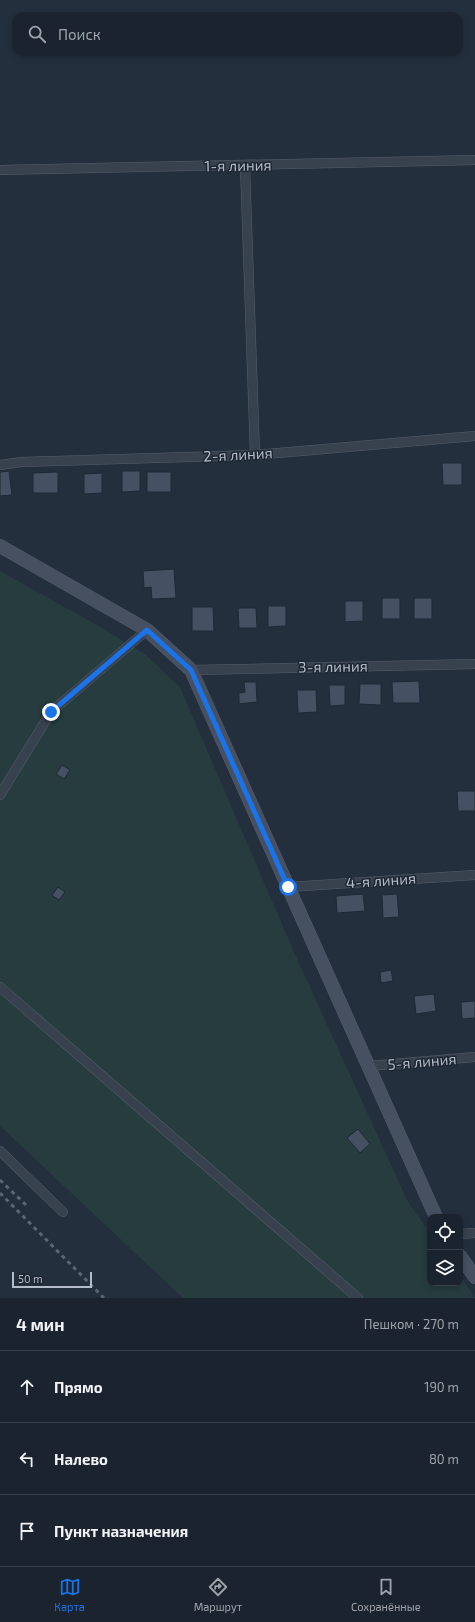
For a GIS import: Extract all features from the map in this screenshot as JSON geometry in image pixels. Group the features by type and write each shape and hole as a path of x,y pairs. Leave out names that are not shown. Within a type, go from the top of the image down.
{"street":[{"name":"1-я линия","path":"0,170 475,160"},
{"path":"245,166 255,455"},
{"name":"2-я линия","path":"0,465 21,462 255,455 475,436"},
{"path":"0,546 147,630 191,670 435,1214"},
{"path":"0,795 51,712 147,630"},
{"name":"3-я линия","path":"191,670 475,664"},
{"name":"4-я линия","path":"288,887 475,875"},
{"path":"0,987 358,1298"},
{"name":"5-я линия","path":"369,1066 475,1057"},
{"path":"0,1151 63,1212"},
{"path":"463,1234 475,1233"},
{"path":"463,1260 475,1277"}],"green space":[{"path":"0,571 104,629 146,655 180,687 294,952 408,1202 427,1229 427,1286 463,1286 463,1280 475,1298 183,1298 0,1126"}],"building":[{"path":"442,463 462,463 462,485 443,485"},
{"path":"9,471 12,495 0,496 0,472"},
{"path":"122,471 140,471 140,491 122,492"},
{"path":"58,472 58,493 33,493 33,473"},
{"path":"147,472 171,472 171,492 147,492"},
{"path":"102,473 102,493 84,494 84,474"},
{"path":"174,569 176,598 152,599 151,587 144,588 143,571"},
{"path":"382,598 400,598 400,619 382,619"},
{"path":"414,598 432,598 432,619 414,619"},
{"path":"345,601 363,601 363,621 345,622"},
{"path":"268,606 286,606 286,626 268,627"},
{"path":"192,607 213,607 214,631 192,631"},
{"path":"238,608 256,608 257,628 239,628"},
{"path":"419,681 420,703 393,703 392,682"},
{"path":"244,682 256,682 257,702 239,704 239,693 245,692"},
{"path":"360,684 381,684 381,705 359,704"},
{"path":"329,685 345,685 345,705 330,706"},
{"path":"297,690 316,690 317,712 298,713"},
{"path":"62,765 70,770 64,779 56,774"},
{"path":"457,791 475,791 475,811 458,811"},
{"path":"58,887 65,892 59,900 52,895"},
{"path":"363,894 365,911 337,913 336,896"},
{"path":"397,894 399,917 383,918 382,895"},
{"path":"391,970 393,981 381,983 380,972"},
{"path":"434,994 436,1011 416,1014 414,996"},
{"path":"475,1001 475,1018 462,1019 461,1002"},
{"path":"358,1129 370,1144 360,1153 347,1138"}],"railway":[{"path":"0,1180 27,1206"},
{"path":"0,1193 104,1298"}],"route":[{"path":"51,712 147,630 191,670 288,887"}]}
